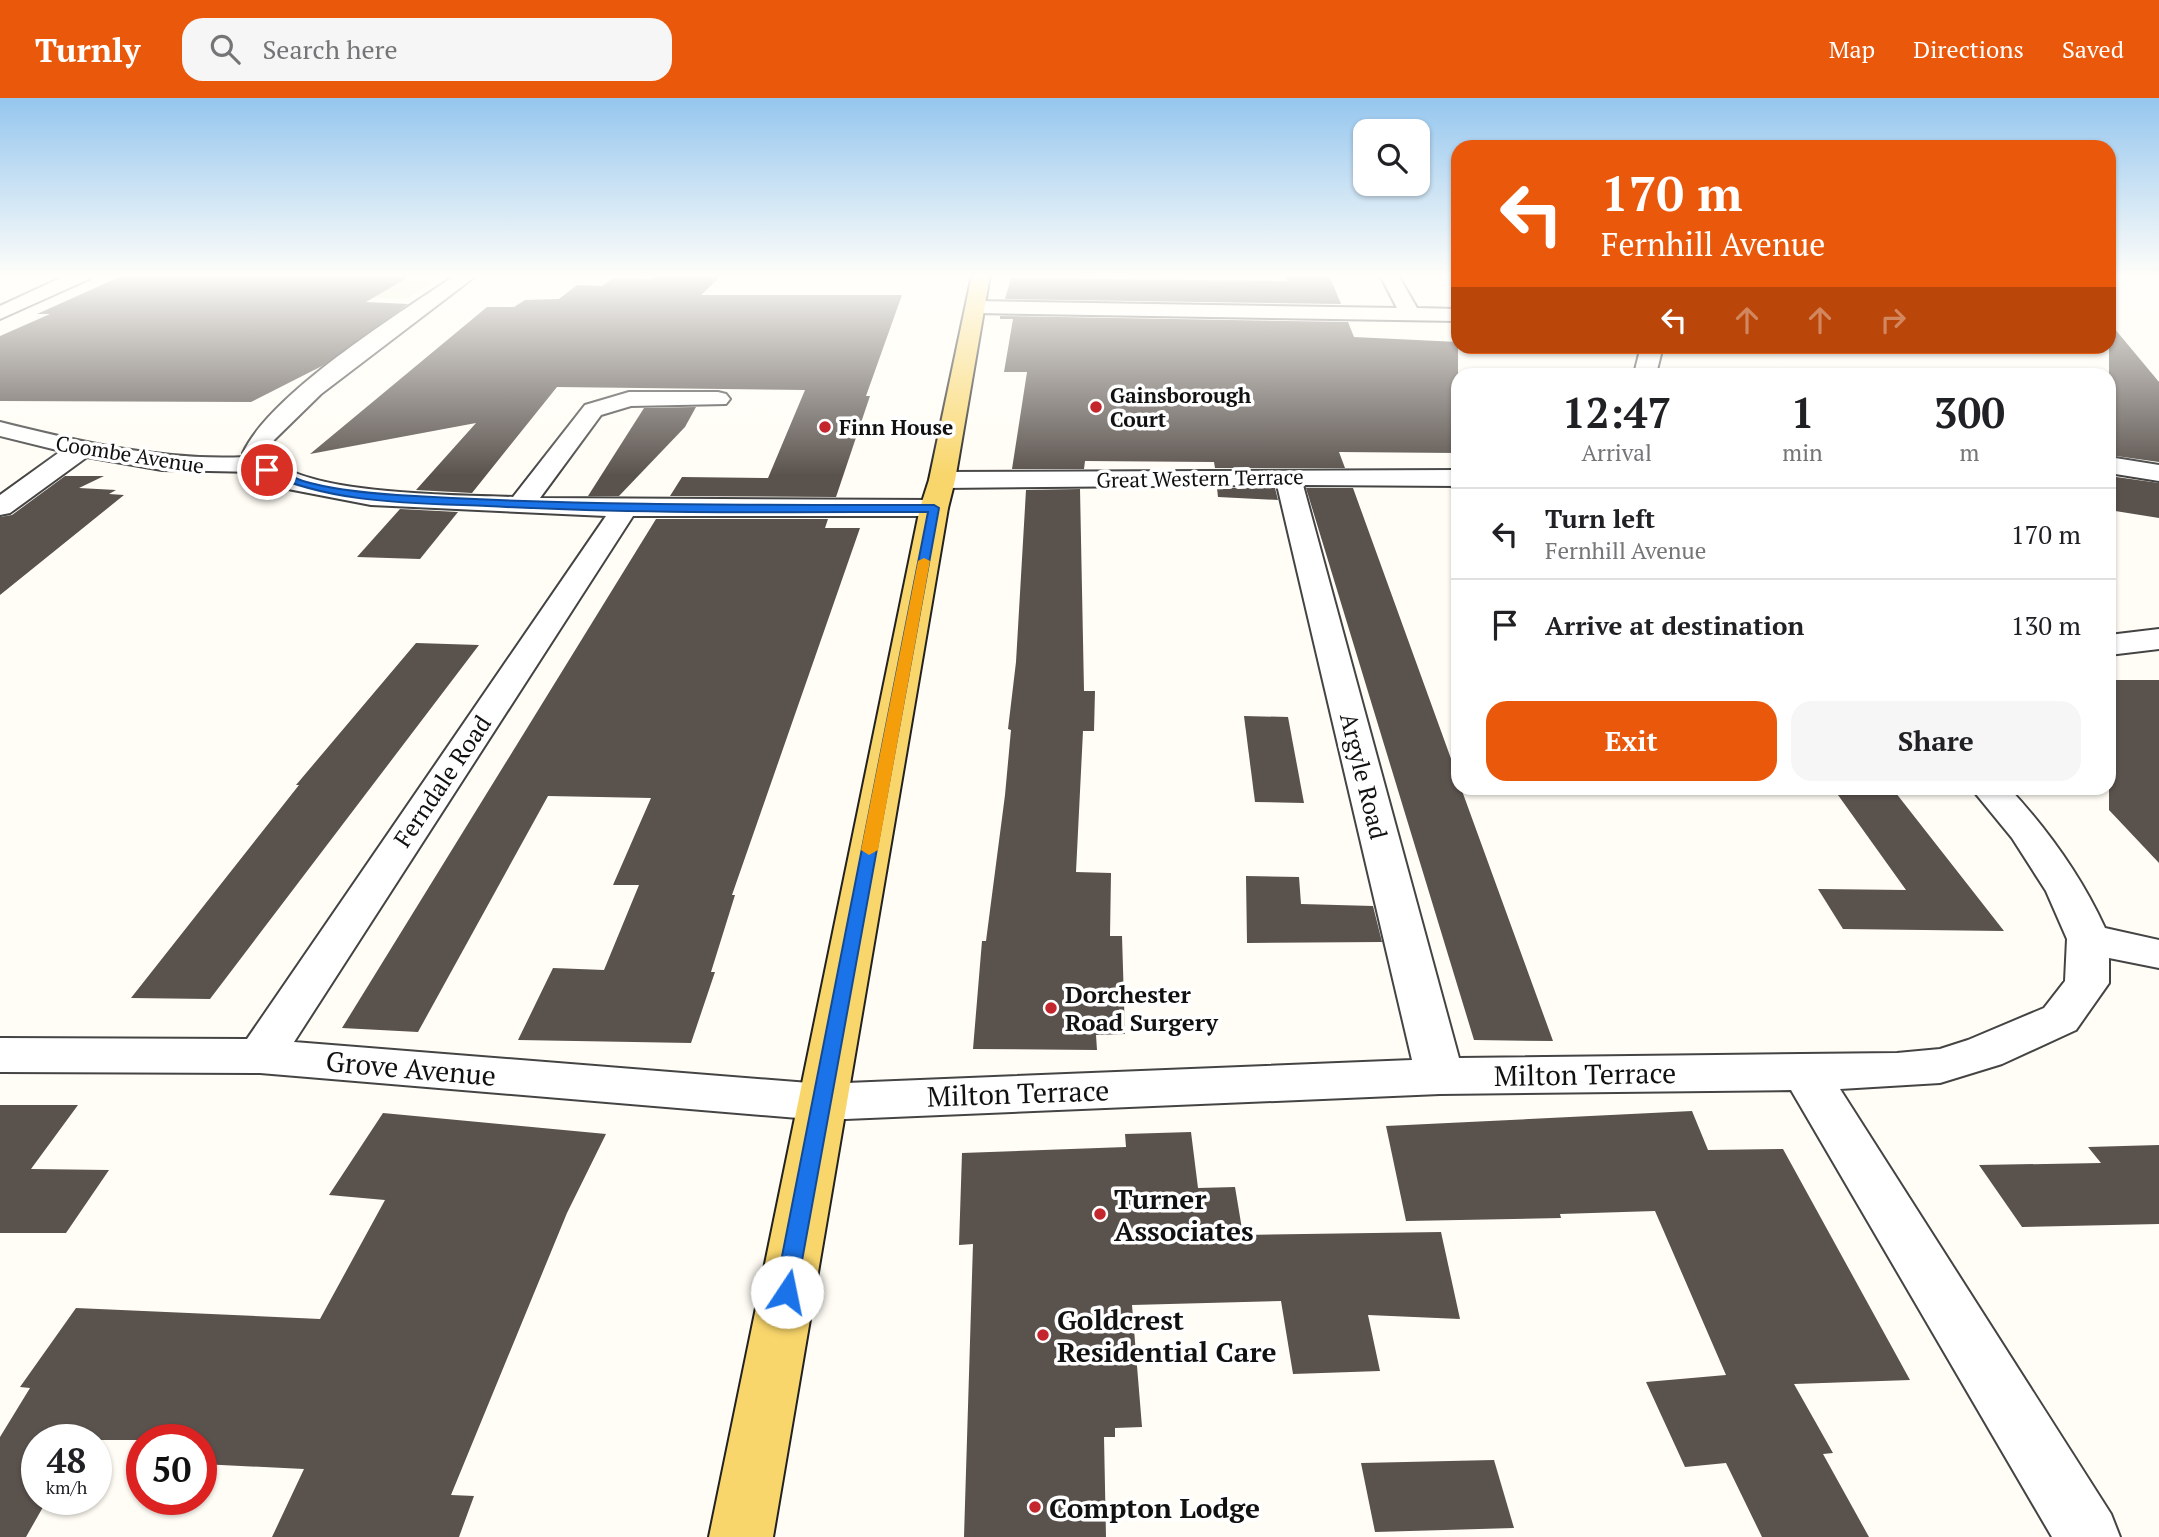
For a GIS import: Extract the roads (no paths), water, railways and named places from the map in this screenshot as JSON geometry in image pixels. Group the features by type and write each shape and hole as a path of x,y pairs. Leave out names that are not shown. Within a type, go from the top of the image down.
{"main road":[{"path":"741,1537 969,342"}],"street":[{"path":"262,464 256,456 255,448 268,429 373,342"},
{"path":"521,505 593,410 666,389 718,399"},
{"name":"Coombe Avenue","path":"0,429 80,450 170,465 214,467 262,464"},
{"path":"0,508 80,450"},
{"name":"Great Western Terrace","path":"262,464 278,476 297,483 353,495 625,508 1288,477 1451,478"},
{"path":"2116,466 2159,473"},
{"name":"Argyle Road","path":"1288,477 1440,1076"},
{"name":"Ferndale Road","path":"260,1056 625,508"},
{"path":"2116,644 2159,639"},
{"path":"1995,795 2027,831 2067,891 2088,939 2159,954"},
{"name":"Milton Terrace","path":"822,1102 1440,1076 1805,1072 1940,1066 1985,1052 2060,1019 2087,983 2088,939"},
{"name":"Grove Avenue","path":"0,1055 260,1056 822,1102"},
{"path":"1805,1072 2088,1537"}],"place":[{"name":"Gainsborough Court","path":"1096,407"},
{"name":"Finn House","path":"825,427"},
{"name":"Dorchester Road Surgery","path":"1051,1008"},
{"name":"Turner Associates","path":"1100,1214"},
{"name":"Goldcrest Residential Care","path":"1043,1335"},
{"name":"Compton Lodge","path":"1035,1507"}]}
